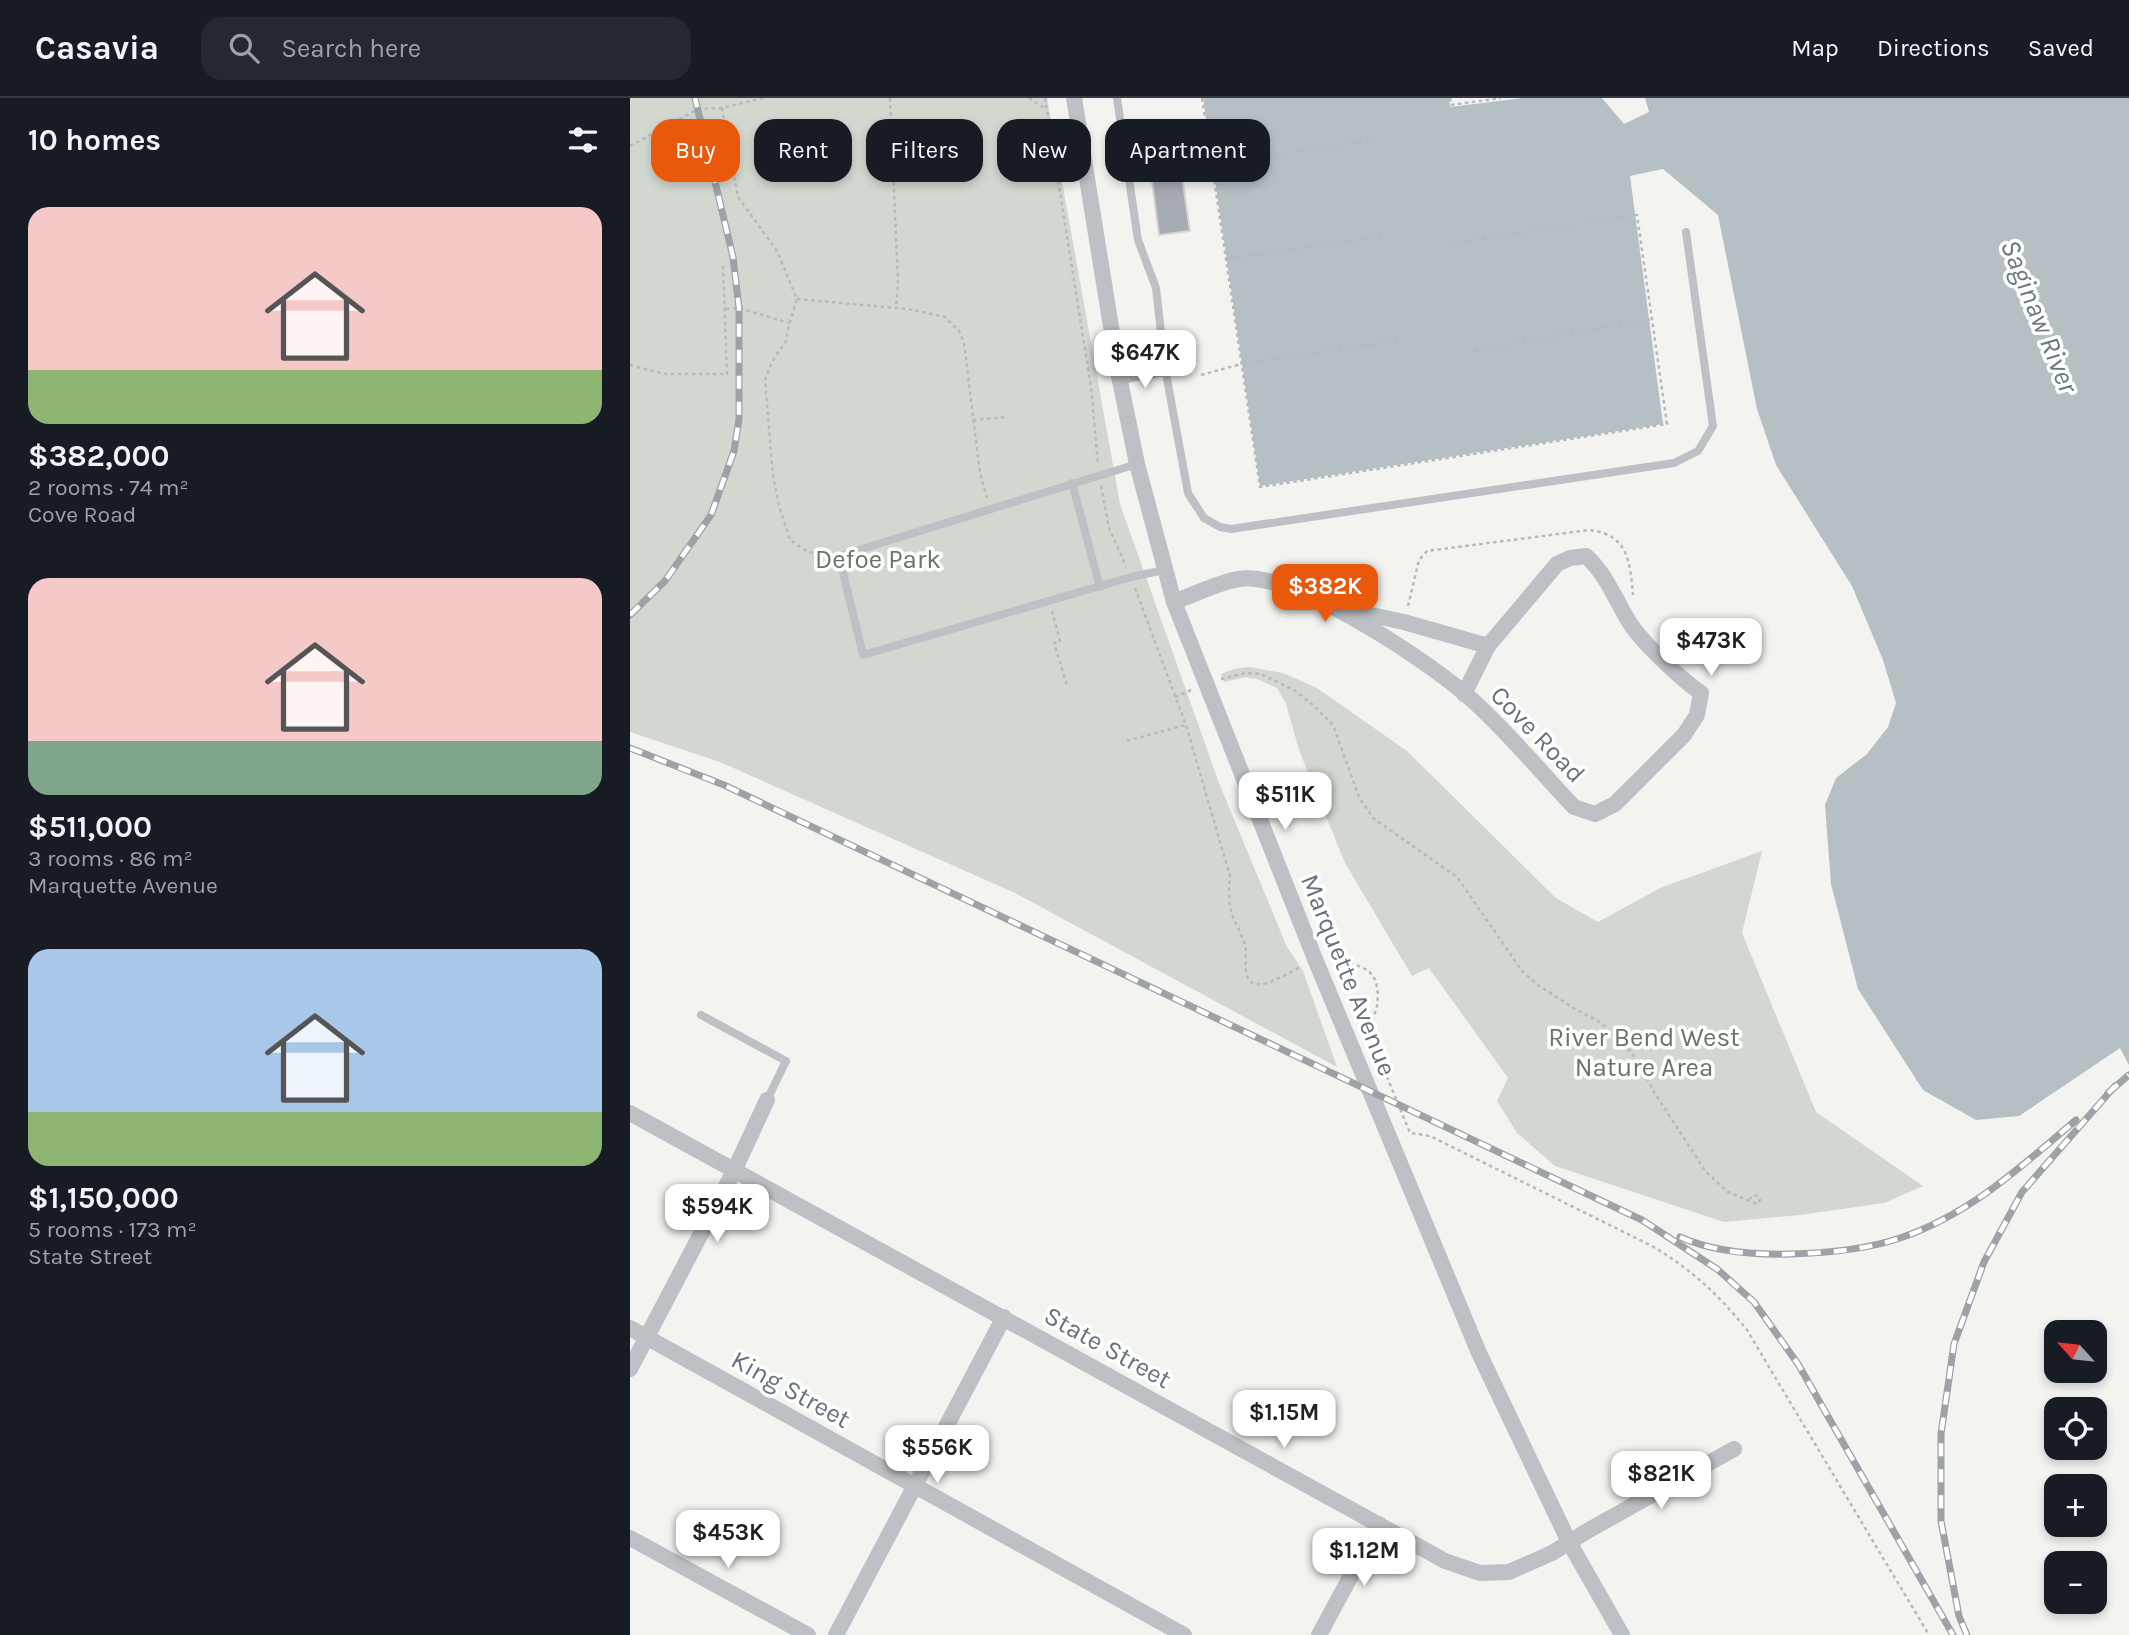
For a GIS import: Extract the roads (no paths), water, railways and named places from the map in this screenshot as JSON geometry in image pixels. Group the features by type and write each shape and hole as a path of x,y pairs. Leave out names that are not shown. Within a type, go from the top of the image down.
{"street":[{"name":"Marquette Avenue","path":"1074,98 1119,376 1137,464 1174,602 1315,959 1479,1353 1569,1542 1622,1635"},
{"path":"1119,376 1165,368"},
{"name":"Cove Road","path":"1174,602 1240,578 1276,583 1330,606 1382,634 1464,694 1574,807 1595,814 1615,804 1684,735 1697,715 1701,693 1684,681 1629,622 1601,569 1587,556 1570,558 1557,564 1488,646 1464,694"},
{"name":"Cove Road","path":"1330,606 1404,622 1488,646"},
{"path":"630,1369 734,1171 767,1100"},
{"name":"State Street","path":"630,1113 1445,1561 1480,1573 1509,1572 1552,1553 1734,1449"},
{"path":"836,1635 1004,1317"},
{"name":"King Street","path":"630,1328 1184,1635"},
{"path":"1319,1635 1379,1524"},
{"path":"630,1538 808,1635"}],"lane":[{"path":"1117,98 1138,240 1156,288 1165,368 1188,493 1204,518 1231,530 1674,463 1698,451 1713,426 1686,232"},
{"path":"1137,464 839,556 863,655 1131,577 1164,570"},
{"path":"1072,483 1100,587"},
{"path":"701,1015 786,1061 767,1100"}],"water":[{"name":"Saginaw River","path":"1203,98 1449,98 1450,107 1523,98 1602,98 1624,124 1649,112 1645,98 2129,98 2129,1065 2120,1048 2019,1116 1976,1120 1923,1090 1858,989 1831,884 1825,805 1836,778 1867,754 1888,727 1896,703 1883,660 1852,586 1776,465 1757,409 1718,215 1663,169 1630,176 1663,424 1260,486 1215,182 1270,182 1270,119 1206,119"}],"railway":[{"path":"630,615 665,581 711,515 734,451 739,419 739,308 733,257 695,98"},
{"path":"630,748 724,785 1642,1220 1717,1269 1754,1302 1798,1364 1953,1635"},
{"path":"2108,1093 2129,1075"},
{"path":"1967,1635 1959,1616 1941,1521 1941,1434 1954,1344 1984,1262 2022,1192 2115,1086"},
{"path":"1680,1237 1734,1252 1762,1254 1832,1252 1887,1242 1925,1228 1972,1203 2076,1120"}],"park label":[{"name":"Defoe Park","path":"878,559"},
{"name":"River Bend West Nature Area","path":"1644,1052"}]}
